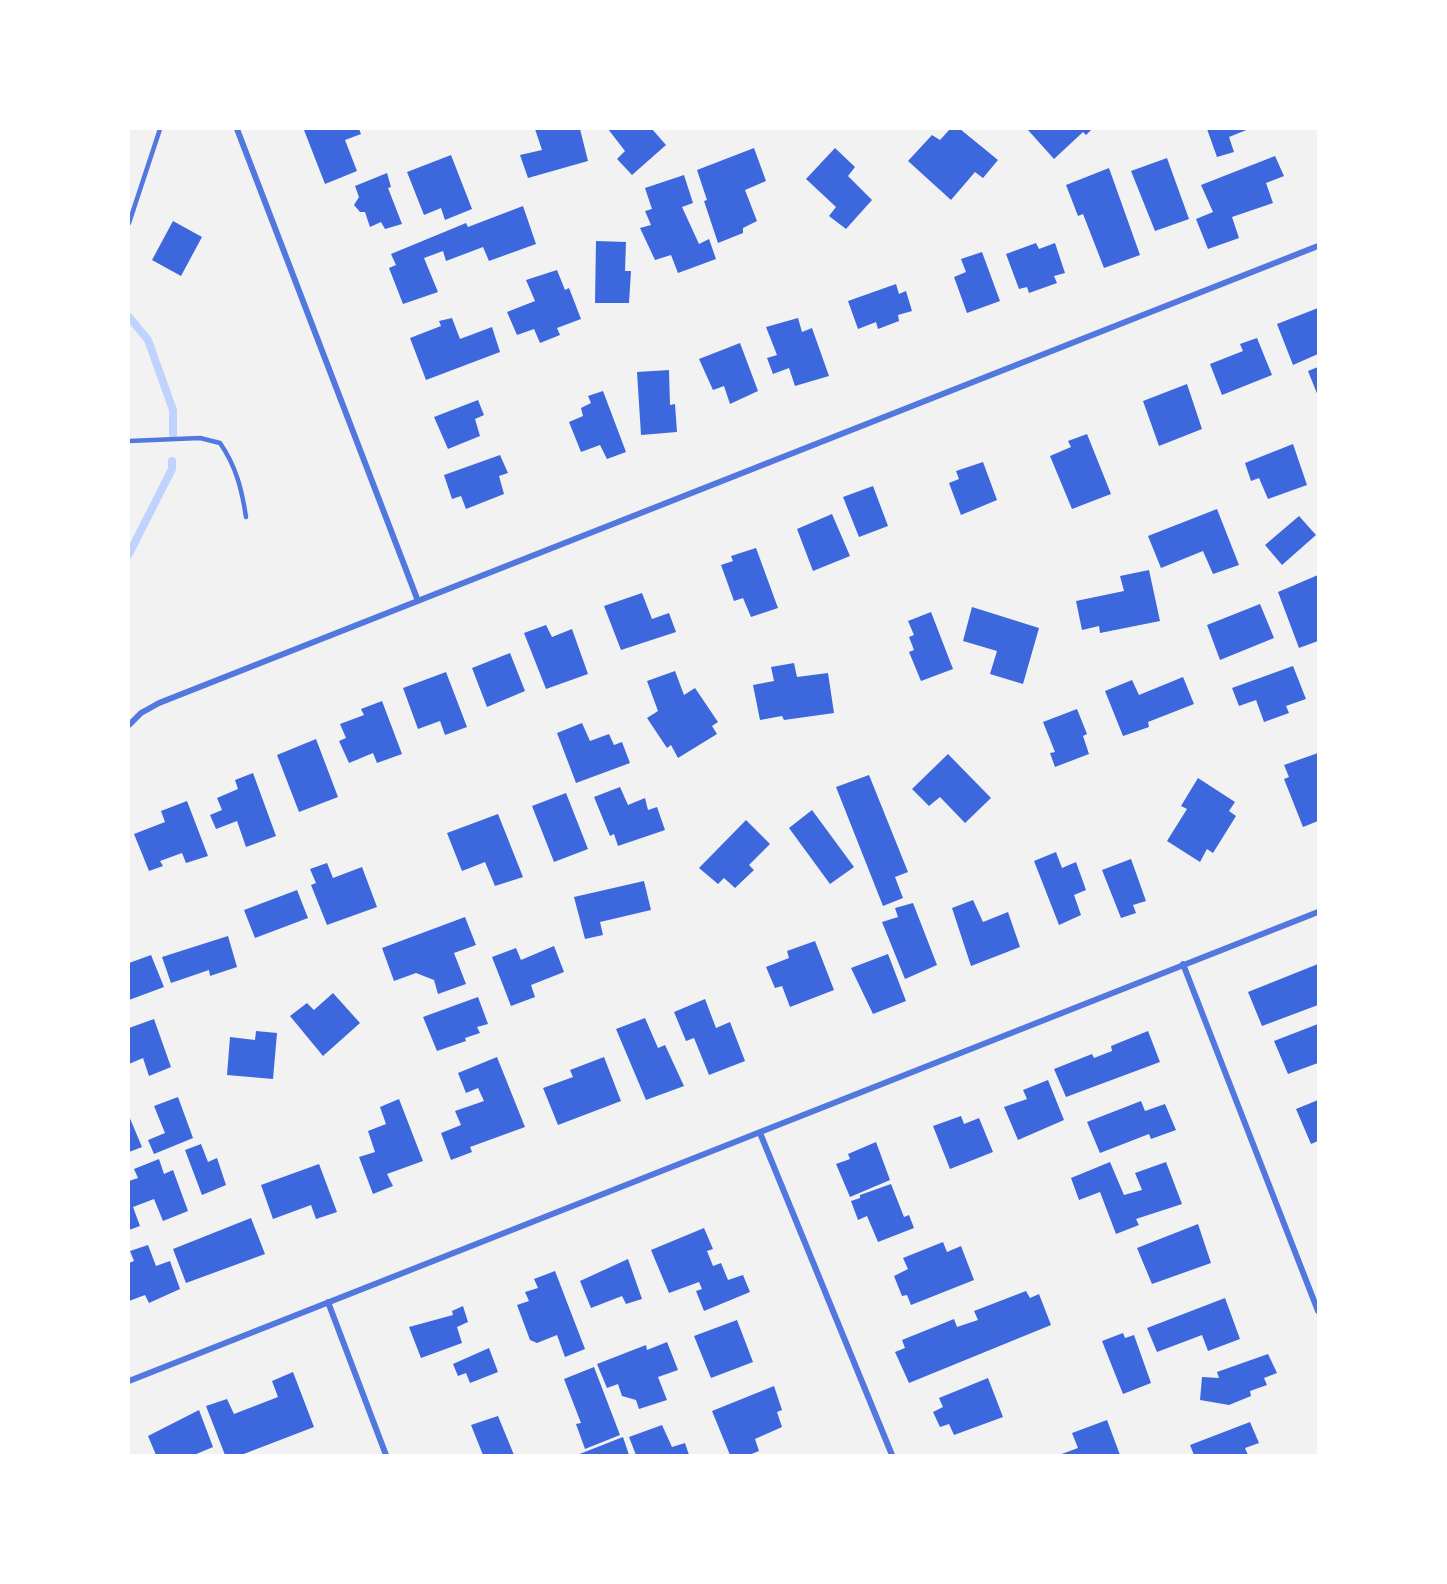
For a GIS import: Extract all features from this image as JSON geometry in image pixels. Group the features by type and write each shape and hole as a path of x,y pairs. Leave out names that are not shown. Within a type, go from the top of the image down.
{"street":[{"path":"237,129 418,602"},
{"path":"129,725 141,713 159,703 1318,246"},
{"path":"129,1381 1318,912"},
{"path":"1183,964 1318,1311"},
{"path":"760,1133 892,1455"},
{"path":"328,1302 386,1455"}],"lane":[{"path":"129,223 160,129"},
{"path":"129,441 200,438 220,443 231,459 243,491 246,517"}],"building":[{"path":"359,129 361,134 345,140 357,171 325,184 304,130"},
{"path":"535,129 580,129 588,161 528,178 520,155 542,150"},
{"path":"608,129 652,129 666,145 632,175 617,159 625,151"},
{"path":"950,129 960,129 998,160 983,178 975,172 951,200 908,161 932,135 940,140"},
{"path":"1092,129 1086,135 1083,132 1054,159 1028,130"},
{"path":"1207,129 1249,129 1229,137 1234,152 1217,157"},
{"path":"754,148 766,181 745,190 757,221 743,228 743,233 718,243 704,201 707,200 697,170"},
{"path":"835,148 855,167 848,176 872,200 846,229 829,216 836,207 806,179"},
{"path":"451,155 472,209 445,220 441,208 424,215 407,172"},
{"path":"1275,156 1284,176 1266,183 1273,203 1232,217 1239,238 1208,249 1196,219 1213,212 1201,185"},
{"path":"1167,158 1189,219 1155,231 1131,171"},
{"path":"1109,168 1140,255 1104,268 1083,214 1078,216 1066,185"},
{"path":"387,173 391,187 388,188 402,224 385,229 381,222 370,227 365,212 360,212 354,205 359,197 355,186"},
{"path":"684,175 693,203 682,207 699,244 709,239 716,259 678,273 671,255 655,260 640,228 651,225 645,211 652,209 645,188"},
{"path":"523,206 536,244 489,261 483,247 446,261 443,251 424,258 438,292 403,304 389,268 396,265 391,254 466,223 468,227"},
{"path":"173,221 202,237 181,276 152,260"},
{"path":"596,241 626,242 625,271 631,271 629,303 595,303"},
{"path":"1036,243 1039,249 1055,243 1065,273 1054,276 1057,283 1029,293 1027,287 1019,289 1006,254"},
{"path":"982,252 1000,301 967,313 954,277 966,272 961,259"},
{"path":"557,270 565,290 569,288 581,319 557,328 560,335 540,343 534,329 517,335 507,312 535,301 526,280"},
{"path":"896,284 899,294 906,291 912,311 898,315 899,321 878,329 876,322 858,329 848,301"},
{"path":"1318,308 1318,354 1293,365 1277,324"},
{"path":"452,318 460,339 492,327 500,352 426,380 410,338 441,326 439,321"},
{"path":"798,318 802,332 812,328 829,376 795,386 789,368 773,374 767,358 777,355 766,327"},
{"path":"1257,338 1272,375 1222,395 1210,364 1243,351 1240,344"},
{"path":"740,343 758,391 730,404 724,386 713,390 699,359"},
{"path":"1318,367 1318,396 1308,371"},
{"path":"669,370 670,405 675,404 677,432 641,435 637,372"},
{"path":"1187,384 1202,429 1159,446 1143,401"},
{"path":"603,391 626,452 607,459 600,445 581,452 569,422 583,416 581,408 591,403 588,396"},
{"path":"478,400 484,415 475,419 480,436 448,449 434,417"},
{"path":"1087,434 1111,494 1072,509 1050,456 1071,447 1068,441"},
{"path":"1293,444 1307,485 1268,499 1259,478 1251,481 1245,463"},
{"path":"500,455 508,473 499,476 504,494 466,509 461,496 452,499 444,475"},
{"path":"983,462 997,500 961,515 949,483 959,479 956,471"},
{"path":"873,486 888,526 859,537 843,497"},
{"path":"1217,509 1239,565 1213,574 1203,551 1161,568 1148,536"},
{"path":"832,514 850,556 813,571 797,529"},
{"path":"1299,516 1316,535 1282,565 1265,545"},
{"path":"756,548 778,608 751,617 743,598 734,601 721,565 733,561 731,556"},
{"path":"1149,570 1160,621 1100,633 1099,626 1082,630 1076,601 1124,591 1120,576"},
{"path":"1318,575 1318,641 1299,648 1278,592"},
{"path":"642,593 652,619 669,613 676,632 621,650 604,606"},
{"path":"1260,604 1274,638 1220,660 1207,625"},
{"path":"972,607 1039,628 1023,684 990,674 997,651 963,641"},
{"path":"931,612 953,669 921,681 909,652 914,650 909,637 914,635 908,621"},
{"path":"546,625 552,637 572,629 588,674 546,689 524,633"},
{"path":"510,653 525,691 487,707 472,668"},
{"path":"794,663 797,677 828,673 834,713 784,720 782,716 760,720 753,685 774,681 771,667"},
{"path":"1293,666 1306,699 1286,706 1289,713 1264,722 1256,700 1239,706 1232,688"},
{"path":"675,671 684,695 695,688 718,722 712,726 717,734 678,758 671,745 667,748 647,718 658,711 647,681"},
{"path":"446,672 467,727 445,735 440,721 418,729 403,688"},
{"path":"1183,677 1194,704 1148,722 1149,727 1123,736 1105,691 1132,680 1139,695"},
{"path":"382,701 402,754 377,763 373,753 349,763 339,741 346,738 340,724 364,715 361,709"},
{"path":"1077,709 1087,734 1083,736 1089,754 1055,767 1050,753 1055,752 1043,722"},
{"path":"582,723 590,741 609,734 614,745 622,742 630,763 576,783 557,733"},
{"path":"316,739 338,797 299,812 277,755"},
{"path":"1318,753 1318,821 1303,827 1284,779 1289,777 1284,765"},
{"path":"948,754 991,798 965,823 940,797 929,806 912,789"},
{"path":"253,773 276,836 246,847 237,821 216,829 210,815 222,810 217,798 238,789 235,780"},
{"path":"869,775 908,872 895,877 903,898 883,906 836,787"},
{"path":"1198,778 1235,802 1229,811 1236,816 1213,853 1207,849 1200,862 1167,841 1187,809 1181,806"},
{"path":"620,787 628,805 645,798 648,810 657,807 665,830 618,846 614,834 610,836 594,797"},
{"path":"566,793 588,849 554,862 532,806"},
{"path":"187,801 208,856 186,863 182,853 160,861 163,866 149,871 134,834 165,822 161,811"},
{"path":"812,810 854,867 830,884 789,828"},
{"path":"498,814 523,877 495,886 485,862 462,871 447,833"},
{"path":"746,820 770,844 749,865 754,870 735,888 724,878 718,884 699,868"},
{"path":"1056,852 1062,868 1076,862 1086,890 1074,895 1081,915 1059,925 1034,861"},
{"path":"1131,859 1146,901 1133,905 1136,913 1121,918 1102,870"},
{"path":"327,863 333,878 362,867 377,907 327,925 311,885 316,883 310,869"},
{"path":"644,881 651,910 600,922 603,935 585,939 574,897"},
{"path":"297,890 308,918 255,938 244,910"},
{"path":"973,900 983,922 1008,912 1020,947 971,966 952,908"},
{"path":"913,903 937,965 905,979 882,922 898,917 895,908"},
{"path":"465,917 476,945 454,953 466,984 438,994 434,980 416,973 394,981 382,948"},
{"path":"228,936 237,967 210,976 209,970 171,983 162,957"},
{"path":"815,941 834,990 790,1007 782,986 775,988 766,967 789,958 787,951"},
{"path":"554,946 564,972 531,985 535,997 511,1006 492,957 516,948 521,960"},
{"path":"888,954 906,1001 873,1014 851,968"},
{"path":"151,955 164,987 129,1000 129,963"},
{"path":"1318,964 1318,1005 1262,1026 1248,992"},
{"path":"333,993 360,1023 323,1056 290,1016 307,1003 314,1010"},
{"path":"478,997 488,1024 477,1027 480,1033 465,1038 466,1041 437,1051 423,1017"},
{"path":"705,999 716,1028 730,1022 745,1061 709,1075 694,1038 686,1041 674,1012"},
{"path":"645,1018 658,1048 665,1045 684,1086 646,1100 616,1029"},
{"path":"154,1019 171,1067 149,1076 143,1058 129,1064 129,1028"},
{"path":"1318,1024 1318,1063 1288,1074 1274,1041"},
{"path":"256,1031 277,1033 273,1079 227,1075 230,1037 255,1040"},
{"path":"1148,1031 1160,1062 1066,1097 1054,1069 1092,1054 1094,1058 1112,1051 1111,1046"},
{"path":"497,1057 525,1127 470,1147 472,1152 451,1160 441,1133 461,1125 455,1111 484,1101 478,1088 466,1093 458,1073"},
{"path":"604,1057 621,1101 558,1125 543,1088 573,1077 570,1070"},
{"path":"1048,1080 1064,1120 1018,1140 1004,1107 1027,1099 1023,1090"},
{"path":"178,1097 193,1138 154,1154 148,1140 165,1133 154,1106"},
{"path":"399,1099 423,1161 387,1174 393,1186 373,1194 359,1157 375,1152 368,1131 386,1124 380,1107"},
{"path":"1318,1100 1318,1141 1311,1144 1296,1109"},
{"path":"1141,1101 1145,1111 1165,1104 1176,1130 1151,1139 1149,1134 1100,1153 1087,1122"},
{"path":"129,1116 142,1147 129,1152"},
{"path":"961,1116 964,1124 979,1118 993,1152 950,1169 933,1126"},
{"path":"876,1142 890,1180 850,1197 836,1164 850,1159 848,1154"},
{"path":"201,1144 208,1162 217,1158 226,1185 202,1195 185,1150"},
{"path":"159,1159 164,1174 173,1170 188,1211 163,1221 154,1199 133,1207 140,1226 129,1230 129,1181 138,1178 134,1169"},
{"path":"1110,1162 1124,1195 1142,1190 1135,1173 1166,1162 1182,1204 1136,1219 1139,1225 1116,1234 1100,1192 1079,1200 1071,1178"},
{"path":"319,1164 337,1212 316,1219 311,1205 273,1219 261,1185"},
{"path":"891,1184 904,1217 909,1215 914,1228 878,1242 867,1216 858,1220 851,1201 860,1198 860,1195"},
{"path":"251,1218 265,1254 186,1283 173,1249"},
{"path":"1198,1224 1211,1263 1152,1284 1137,1248"},
{"path":"704,1228 713,1249 707,1251 713,1266 721,1263 728,1280 743,1275 750,1292 704,1311 696,1291 702,1289 699,1282 669,1293 651,1250"},
{"path":"943,1242 947,1252 961,1246 974,1280 911,1305 907,1295 902,1296 894,1276 908,1269 903,1258"},
{"path":"148,1245 156,1266 170,1261 180,1289 149,1303 145,1295 129,1301 129,1263 134,1261 130,1251"},
{"path":"628,1259 642,1299 626,1304 622,1296 591,1308 580,1281"},
{"path":"555,1271 585,1349 565,1357 557,1335 537,1343 530,1340 517,1305 529,1301 525,1292 538,1288 534,1279"},
{"path":"1026,1291 1030,1298 1039,1294 1051,1325 909,1383 895,1352 905,1348 902,1340 954,1319 957,1327 978,1320 974,1311"},
{"path":"1225,1298 1240,1339 1208,1351 1202,1335 1157,1352 1147,1328"},
{"path":"463,1306 468,1322 457,1327 462,1343 421,1358 409,1327 453,1315 452,1311"},
{"path":"737,1320 753,1362 711,1378 694,1336"},
{"path":"1123,1333 1125,1338 1134,1335 1151,1383 1123,1394 1102,1341"},
{"path":"667,1342 678,1370 658,1377 667,1400 639,1409 636,1400 622,1396 618,1384 607,1388 597,1364 646,1345 647,1350"},
{"path":"489,1348 498,1372 470,1383 466,1373 458,1376 453,1364"},
{"path":"1268,1354 1277,1373 1264,1378 1267,1385 1250,1391 1251,1396 1229,1405 1200,1400 1202,1377 1219,1378 1217,1372"},
{"path":"594,1367 620,1435 585,1449 576,1424 581,1423 564,1379"},
{"path":"293,1372 314,1427 241,1455 225,1455 206,1406 227,1399 234,1414 278,1397 272,1381"},
{"path":"988,1378 1003,1417 954,1435 949,1424 940,1427 933,1412 943,1407 939,1398"},
{"path":"774,1386 782,1410 777,1412 782,1427 755,1439 759,1451 749,1455 730,1455 712,1411"},
{"path":"199,1410 213,1447 194,1455 156,1455 148,1436"},
{"path":"498,1416 514,1455 483,1455 471,1425"},
{"path":"1107,1420 1120,1455 1059,1455 1078,1448 1072,1433"},
{"path":"1250,1422 1259,1443 1245,1448 1248,1455 1194,1455 1190,1445"},
{"path":"662,1425 672,1447 685,1443 689,1455 636,1455 629,1437"},
{"path":"623,1437 629,1455 577,1455"}],"waterway":[{"path":"129,317 148,340 173,410 173,435"},
{"path":"129,554 172,469 172,461"}]}
